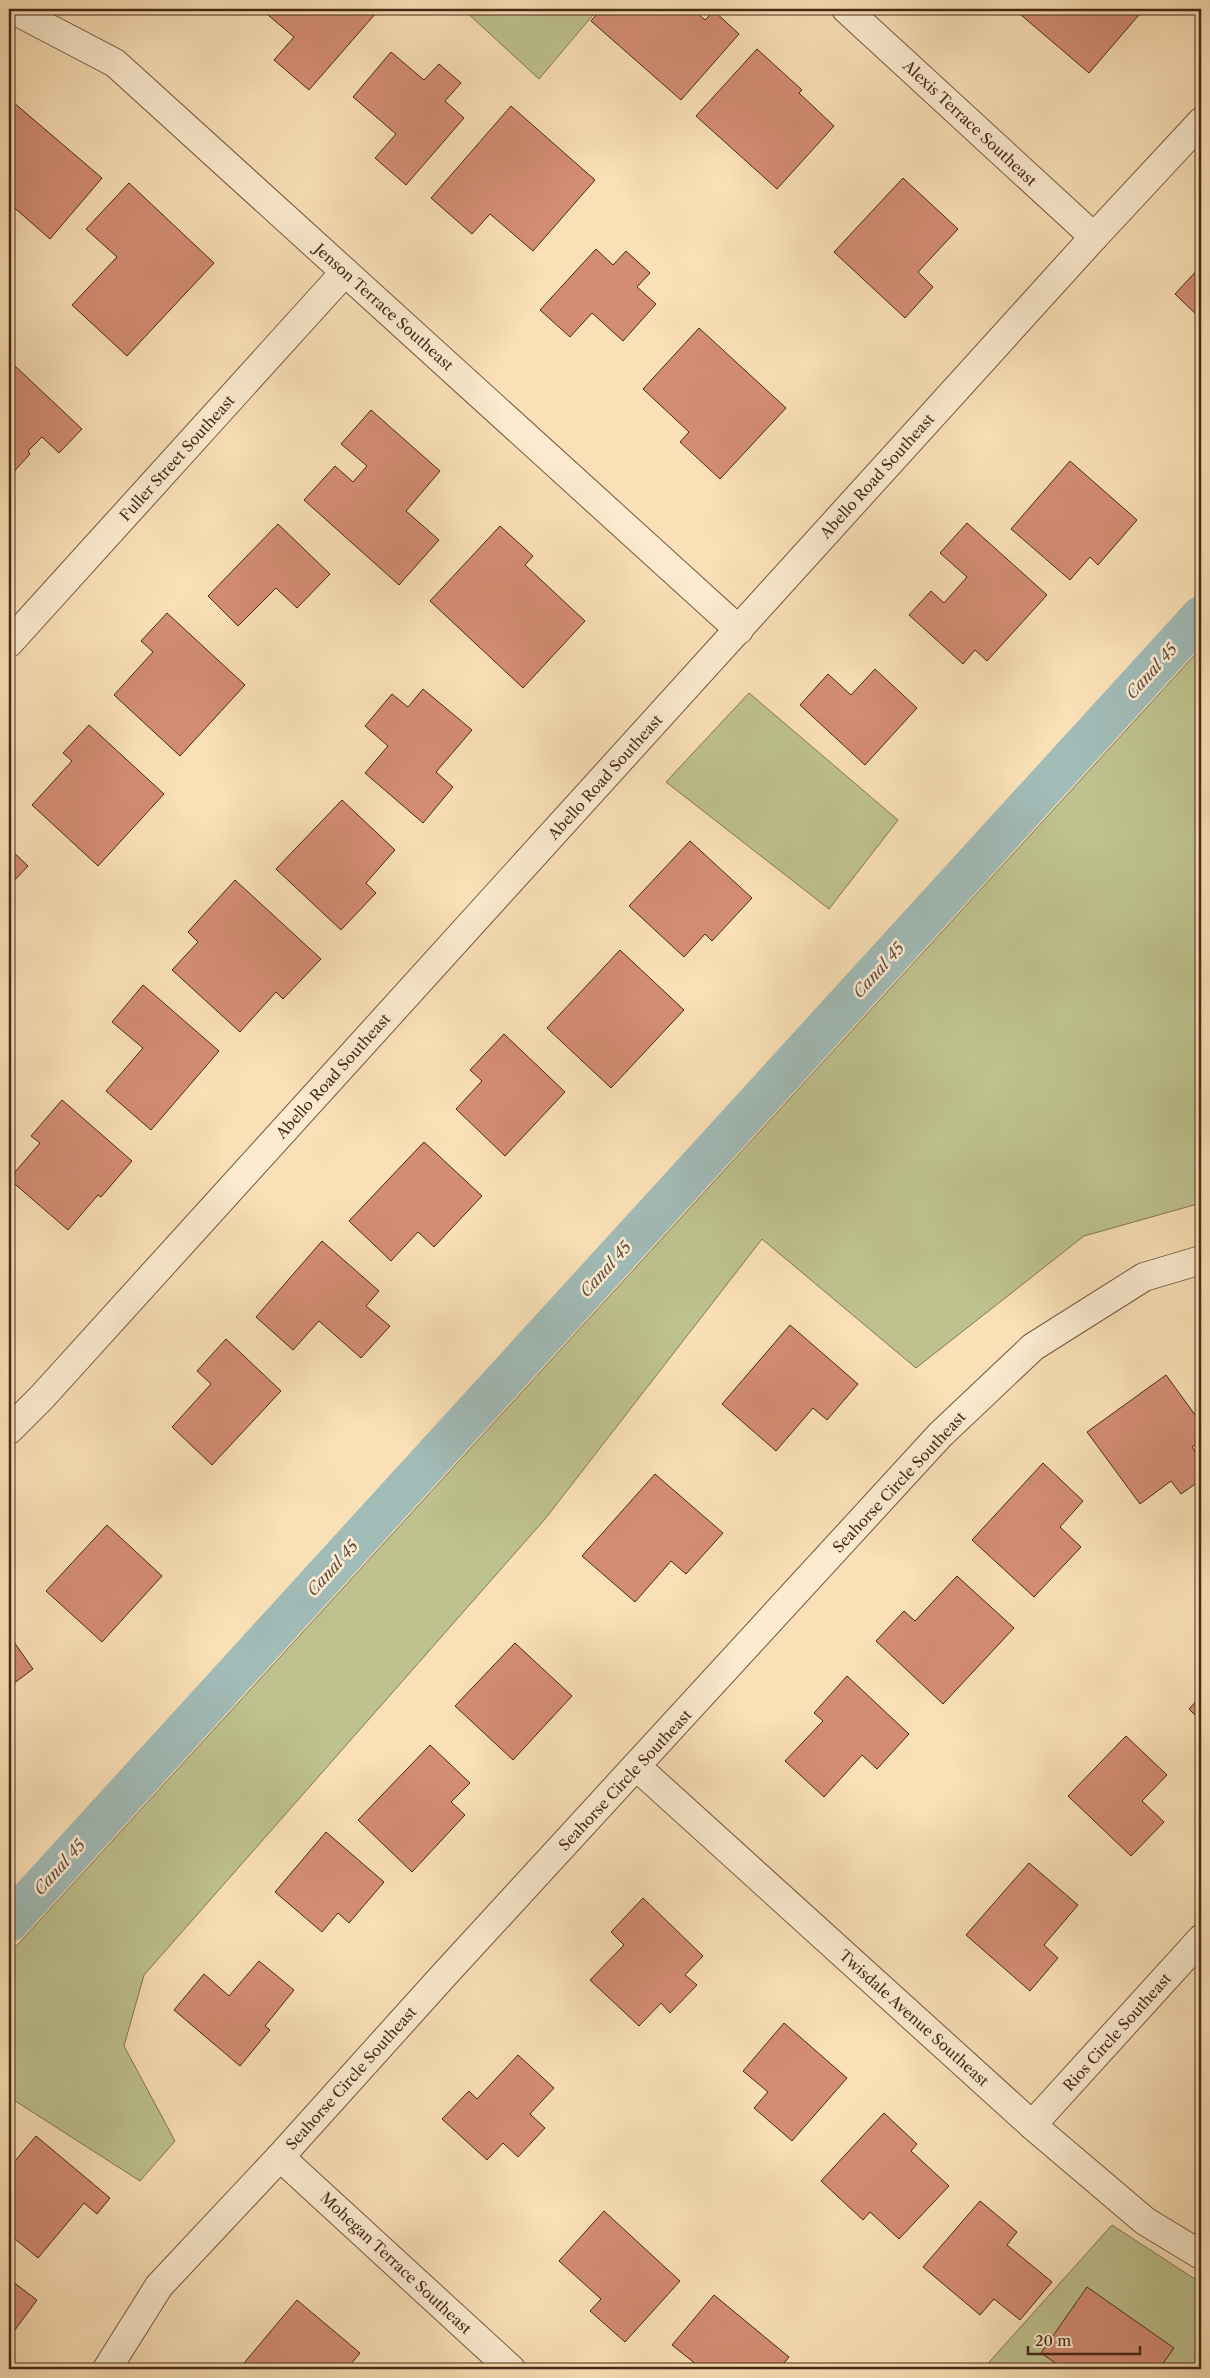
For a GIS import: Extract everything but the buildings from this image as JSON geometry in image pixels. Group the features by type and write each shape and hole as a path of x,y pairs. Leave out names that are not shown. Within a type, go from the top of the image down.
{"street":[{"name":"Jenson Terrace Southeast","path":"12,9 115,63 739,630"},
{"name":"Alexis Terrace Southeast","path":"846,9 1094,237"},
{"name":"Abello Road Southeast","path":"9,1430 49,1390 1094,237 1201,122"},
{"name":"Fuller Street Southeast","path":"9,643 345,272"},
{"name":"Seahorse Circle Southeast","path":"107,2369 160,2286 940,1435 1033,1347 1144,1278 1201,1260"},
{"name":"Twisdale Avenue Southeast","path":"637,1767 1032,2125 1145,2221 1201,2255"},
{"name":"Rios Circle Southeast","path":"1032,2125 1201,1939"},
{"name":"Mohegan Terrace Southeast","path":"280,2157 511,2369"}],"green space":[{"path":"463,9 598,9 539,79"},
{"path":"1201,648 1201,1203 1084,1236 916,1368 762,1239 545,1519 144,1975 124,2046 175,2141 140,2181 9,2097 9,1954"},
{"path":"749,693 898,820 829,909 666,782"},
{"path":"1112,2225 1201,2283 1201,2369 983,2369"}],"waterway":[{"name":"Canal 45","path":"9,1922 1201,616"}]}
